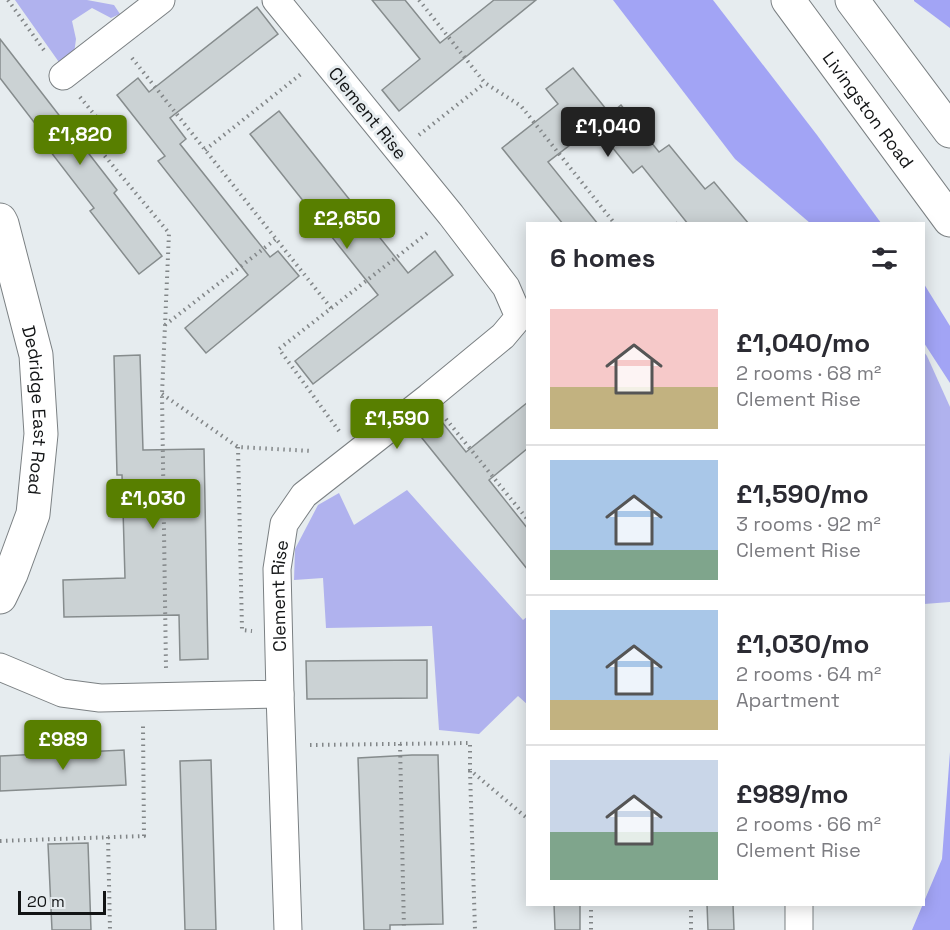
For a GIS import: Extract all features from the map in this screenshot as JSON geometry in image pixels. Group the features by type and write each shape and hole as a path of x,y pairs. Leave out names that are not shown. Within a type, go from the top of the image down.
{"main road":[{"name":"Livingston Road","path":"788,0 950,220"},
{"path":"852,0 950,131"},
{"name":"Dedridge East Road","path":"0,220 22,296 36,356 41,434 33,514 0,597"}],"street":[{"path":"63,76 161,0"},
{"name":"Clement Rise","path":"276,0 451,214 506,287 523,321 304,495 284,524 277,569 288,930"},
{"path":"0,667 62,693 100,698 280,694"},
{"path":"799,906 799,930"}],"path":[{"path":"0,841 144,836 155,697 162,394 169,233 104,154 98,119 63,76 8,0"},
{"path":"419,0 485,83 521,106 613,222"},
{"path":"115,36 331,308"},
{"path":"205,150 322,57"},
{"path":"399,151 485,83"},
{"path":"356,454 279,350 451,214"},
{"path":"165,325 276,239"},
{"path":"162,394 238,447 356,454"},
{"path":"429,397 526,518"},
{"path":"238,447 242,630 279,633"},
{"path":"282,745 470,743 475,930"},
{"path":"400,744 404,930"},
{"path":"470,770 526,817"},
{"path":"108,837 110,930"},
{"path":"591,906 591,930"},
{"path":"691,906 691,930"}],"shaded area":[{"path":"15,0 87,0 114,5 120,14 111,18 92,8 72,21 76,39 74,54 61,65"},
{"path":"613,0 713,0 817,135 880,222 809,222 735,159"},
{"path":"950,0 950,28 914,1"},
{"path":"925,286 950,326 950,383 925,345"},
{"path":"925,353 950,407 950,602 925,604"},
{"path":"407,490 523,620 526,618 526,703 518,696 479,734 439,730 432,626 326,628 323,578 294,580 295,549 318,505 339,493 354,525"},
{"path":"950,752 950,930 912,930 922,906 925,906 925,899 942,859"}],"building":[{"path":"372,0 405,0 440,43 494,0 536,0 399,111 382,90 420,59"},
{"path":"257,7 278,34 170,118 186,139 180,144 270,257 278,251 299,276 206,353 185,328 248,275 158,161 165,156 117,95 138,78 149,92"},
{"path":"0,39 117,190 114,193 162,256 139,274 90,211 94,208 50,151 54,148 0,78"},
{"path":"573,68 610,114 621,105 659,152 669,145 705,189 714,182 747,222 686,222 642,166 633,173 595,126 548,162 596,222 561,222 502,148 558,104 546,89"},
{"path":"279,111 408,273 435,251 453,275 313,384 295,361 378,295 250,134"},
{"path":"140,355 143,450 204,449 208,659 180,660 179,615 64,617 63,580 125,578 122,475 117,475 114,356"},
{"path":"526,404 526,450 489,480 526,526 526,568 422,438 442,422 466,452"},
{"path":"427,660 427,698 307,699 306,661"},
{"path":"124,750 126,785 0,791 0,756"},
{"path":"438,755 443,924 390,925 390,930 364,930 358,758"},
{"path":"211,760 216,930 185,930 180,761"},
{"path":"88,843 91,930 52,930 48,844"},
{"path":"554,906 580,906 580,930 555,930"},
{"path":"707,906 733,906 734,930 708,930"}]}
